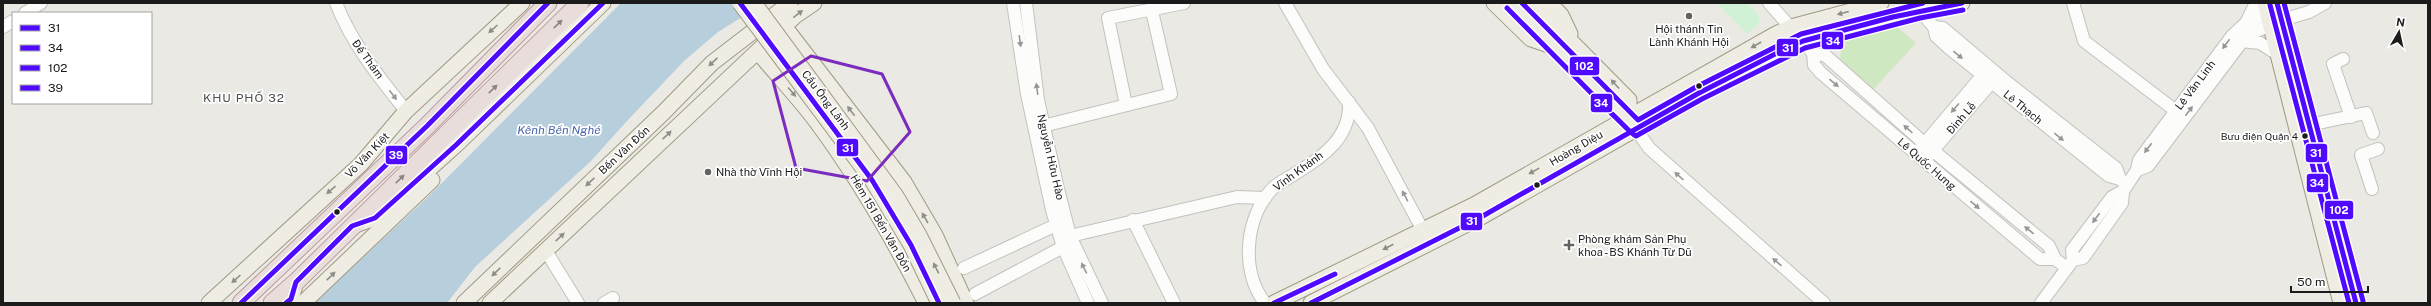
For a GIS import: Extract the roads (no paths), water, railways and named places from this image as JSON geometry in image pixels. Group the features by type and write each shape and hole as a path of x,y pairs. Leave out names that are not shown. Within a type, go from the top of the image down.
{"highway":[{"name":"Võ Văn Kiệt","path":"241,303 427,126 548,3"},
{"path":"272,303 296,282 580,3"}],"main road":[{"name":"Võ Văn Kiệt","path":"209,303 361,164 406,112 522,3"},
{"path":"352,226 375,218 456,145 603,3"},
{"name":"Cầu Ông Lãnh","path":"740,3 872,180 911,245 939,303"},
{"name":"Cầu Ông Lãnh","path":"754,3 896,196 919,235 953,303"},
{"name":"Bến Vân Đồn","path":"467,302 668,108 712,63 790,3"},
{"name":"Bến Vân Đồn","path":"490,303 784,26 814,3"},
{"path":"1494,3 1531,39 1555,47"},
{"path":"1512,3 1632,124"},
{"path":"1533,3 1571,39 1629,100 1632,124"},
{"path":"1549,3 1567,23 1571,39"},
{"name":"Hoàng Diệu","path":"1274,303 1427,236 1477,211 1632,124 1791,28 1881,3"},
{"name":"Hoàng Diệu","path":"1632,124 1699,94 1803,41 1916,7 1962,3"},
{"path":"2272,13 2279,55 2341,303"},
{"path":"2272,13 2309,125 2356,303"},
{"path":"784,26 904,182 971,298"},
{"name":"Hẻm 151 Bến Vân Đồn","path":"758,52 816,121 858,181 894,240 926,303"},
{"path":"776,74 805,53"},
{"path":"303,303 446,167 456,145"},
{"name":"Hoàng Diệu","path":"1311,303 1427,236"},
{"path":"286,303 291,298 296,282"},
{"path":"506,303 512,283"}],"street":[{"path":"27,12 41,3"},
{"name":"Ðề Thám","path":"336,3 346,28 360,51 406,112"},
{"name":"Nguyễn Hữu Hào","path":"1013,3 1028,101 1056,225 1063,247 1088,303"},
{"name":"Nguyễn Hữu Hào","path":"1026,3 1043,126 1070,236 1101,303"},
{"path":"1126,105 1108,18 1184,3"},
{"path":"1286,3 1323,69 1368,128 1427,236"},
{"name":"Lê Quốc Hưng","path":"1769,3 1813,53 1814,65 1919,158 2040,259 2055,259 2070,264"},
{"path":"2073,3 2084,41 2176,111"},
{"path":"2246,23 2256,3"},
{"path":"2272,13 2309,12 2325,3"},
{"name":"Lê Thạch","path":"1916,7 1934,27 1943,28 1990,75 2116,168 2123,185"},
{"path":"1043,126 1171,94 1152,10"},
{"name":"Lê Văn Linh","path":"2137,170 2139,160 2232,36 2246,23 2272,13"},
{"name":"Lê Văn Linh","path":"2040,303 2070,264 2072,250 2112,197 2137,170 2148,166 2242,40 2272,13"},
{"path":"3,27 12,22"},
{"path":"2242,40 2260,43 2279,55"},
{"name":"Lê Quốc Hưng","path":"1813,53 1826,56 1929,148 2049,246 2055,259"},
{"path":"2343,59 2333,64 2351,116"},
{"name":"Ðinh Lễ","path":"1919,158 1990,75"},
{"path":"1862,107 1872,97"},
{"name":"Vĩnh Khánh","path":"1265,303 1256,292 1251,275 1248,245 1255,218 1265,198 1274,186 1310,164 1334,144 1343,132 1350,115 1349,102"},
{"path":"2309,125 2366,113 2373,133"},
{"path":"1632,124 1649,148 1824,303"},
{"path":"1343,132 1352,128 1368,128"},
{"path":"2372,189 2361,155 2378,149"},
{"path":"1070,236 1133,220 1237,197 1265,198"},
{"path":"1133,220 1174,303"},
{"path":"964,268 1056,225"},
{"path":"971,298 1063,247"},
{"path":"546,251 578,303"}],"water":[{"name":"Kênh Bến Nghé","path":"621,3 764,3 718,32 684,61 591,161 475,267 447,303 314,303 429,196"}],"place":[{"name":"Hội thánh Tin Lành Khánh Hội","path":"1689,16"},
{"name":"Bưu điện Quận 4","path":"2305,136"},
{"name":"Nhà thờ Vĩnh Hội","path":"708,172"},
{"name":"Phòng khám Sản Phụ khoa - BS Khánh Từ Dũ","path":"1569,245"}],"district":[{"name":"KHU PHỐ 32","path":"244,98"}]}
